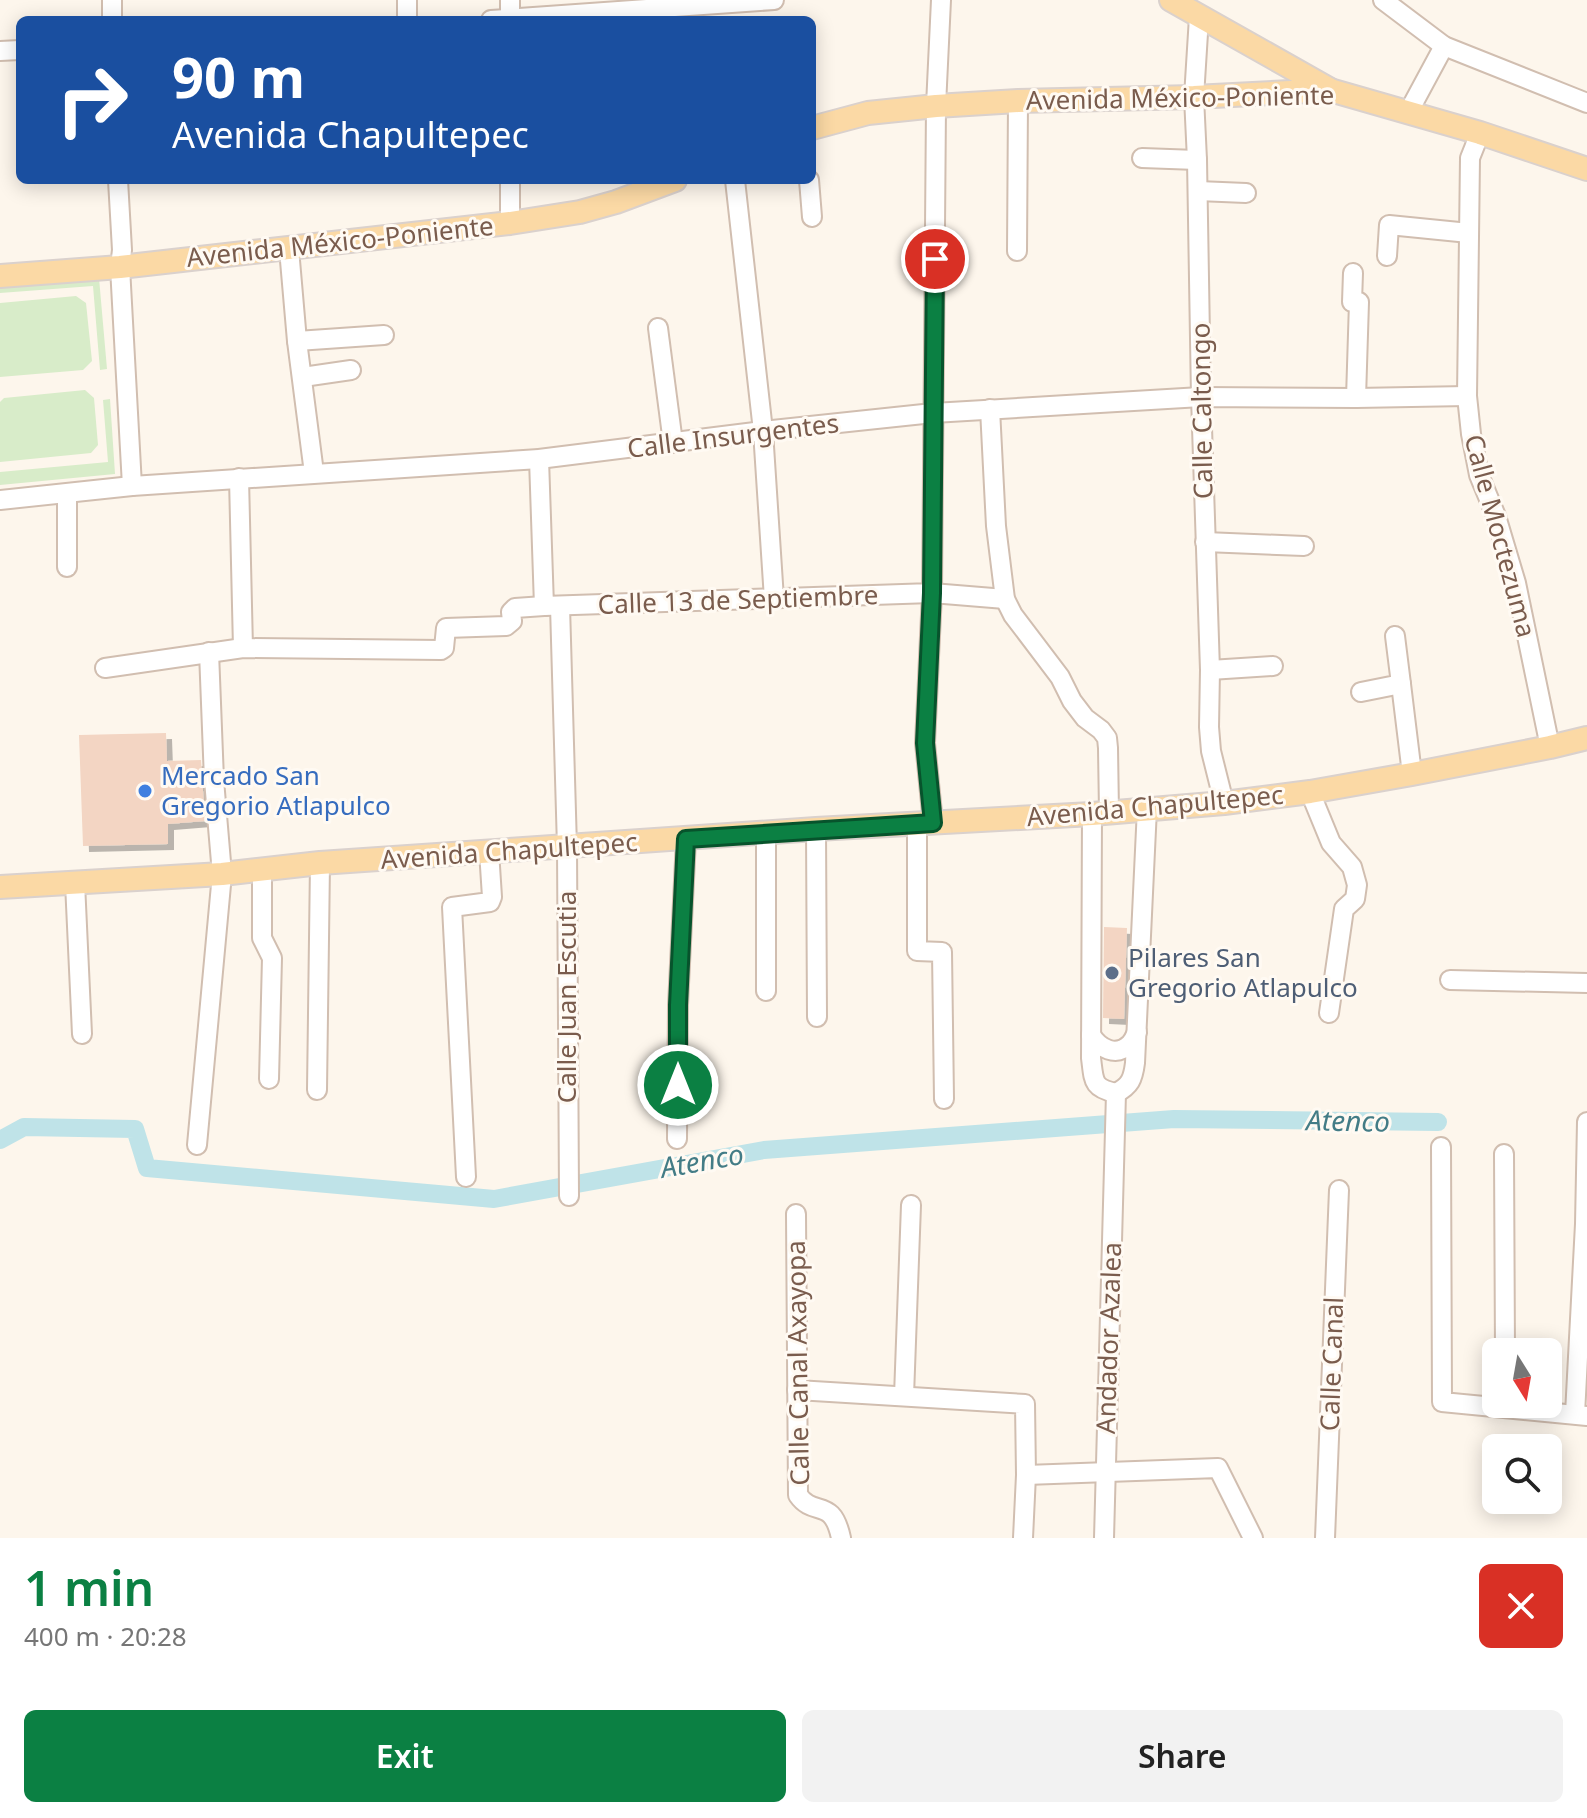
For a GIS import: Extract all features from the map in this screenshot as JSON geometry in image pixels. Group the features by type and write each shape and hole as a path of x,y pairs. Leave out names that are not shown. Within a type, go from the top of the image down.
{"main road":[{"path":"1171,0 1330,90"},
{"name":"Avenida México-Poniente","path":"816,127 868,113 936,106 1330,90 1409,111 1587,169"},
{"name":"Avenida México-Poniente","path":"0,276 120,267 510,223 580,212 664,184"},
{"name":"Avenida Chapultepec","path":"0,887 222,874 320,863 489,851 1224,803 1412,774 1587,738"}],"street":[{"path":"505,15 774,0"},
{"path":"941,0 936,106 932,593 925,743 925,824 917,951 942,952 944,1099"},
{"path":"1383,0 1444,46 1587,103"},
{"name":"Calle Caltongo","path":"1199,17 1194,97 1209,727 1211,751 1224,803"},
{"path":"1409,111 1444,46"},
{"path":"1017,251 1018,101"},
{"name":"Calle Moctezuma","path":"1480,133 1470,158 1467,396 1471,434 1479,475 1496,516 1516,583 1550,747"},
{"path":"1142,158 1197,160"},
{"path":"118,184 132,486"},
{"path":"510,184 510,223"},
{"path":"735,184 763,431 774,599"},
{"path":"809,184 812,217"},
{"path":"1198,191 1246,193"},
{"path":"1387,256 1389,225 1469,233"},
{"path":"289,249 314,473"},
{"path":"1353,273 1352,302 1359,302 1356,398"},
{"path":"658,328 673,443"},
{"path":"297,341 384,335"},
{"path":"303,377 351,370"},
{"name":"Calle Insurgentes","path":"0,500 132,486 539,459 933,413 1201,397 1467,396"},
{"path":"990,409 996,526 1005,599 1013,615 1060,677 1072,701 1107,738 1100,813 1091,1058 1096,1083 1102,1090 1116,1093 1127,1088 1133,1079 1147,808"},
{"path":"539,459 552,606"},
{"path":"239,478 243,648"},
{"path":"67,494 67,567"},
{"path":"1205,542 1304,546"},
{"name":"Calle 13 de Septiembre","path":"105,668 243,648 441,650 446,643 446,628 506,626 512,621 511,612 515,608 932,593 1005,599"},
{"name":"Calle Juan Escutia","path":"552,606 567,847 569,1196"},
{"path":"1395,636 1412,774"},
{"path":"197,1145 222,874 214,780 209,652"},
{"path":"1210,670 1273,666"},
{"path":"1361,692 1401,684"},
{"path":"1310,792 1331,843 1352,867 1357,885 1355,899 1344,909 1329,1013"},
{"path":"816,829 817,1017"},
{"path":"766,834 766,991"},
{"path":"677,1139 678,1005 686,839"},
{"path":"466,1177 452,907 490,902 489,851"},
{"path":"317,1090 320,863"},
{"path":"262,870 262,938 272,958 269,1079"},
{"path":"75,883 82,1034"},
{"path":"1450,980 1587,983"},
{"path":"1091,1035 1105,1049 1117,1050 1130,1045 1137,1032"},
{"name":"Andador Azalea","path":"1104,1538 1116,1093"},
{"path":"1581,1415 1587,1125"},
{"path":"1441,1147 1442,1402 1482,1405"},
{"path":"1504,1154 1505,1338"},
{"name":"Calle Canal","path":"1325,1538 1339,1190"},
{"path":"904,1396 911,1205"},
{"name":"Calle Canal Axayopa","path":"796,1214 798,1495 803,1503 829,1511 837,1521 841,1538"},
{"path":"797,1390 1025,1404 1023,1538"},
{"path":"1026,1475 1218,1468 1253,1538"}],"green space":[{"path":"99,278 107,369 100,370 93,286 0,293 0,286"},
{"path":"76,296 86,303 92,361 83,370 0,377 0,303"},
{"path":"85,390 94,398 98,445 91,453 0,462 0,402 4,398"},
{"path":"110,399 115,474 0,485 0,472 108,462 103,400"}],"building":[{"name":"Mercado San Gregorio Atlapulco","path":"166,733 167,761 201,760 205,821 168,824 168,844 83,846 79,735"},
{"path":"1104,927 1127,928 1124,1019 1103,1018"}],"waterway":[{"name":"Atenco","path":"0,1140 24,1127 135,1129 147,1168 494,1199 764,1150 1174,1119 1438,1122"}],"place":[{"name":"Mercado San Gregorio Atlapulco","path":"145,791"},
{"name":"Pilares San Gregorio Atlapulco","path":"1112,973"}],"route":[{"path":"678,1085 678,1005 686,839 933,823 925,743 932,593 935,259"}]}
